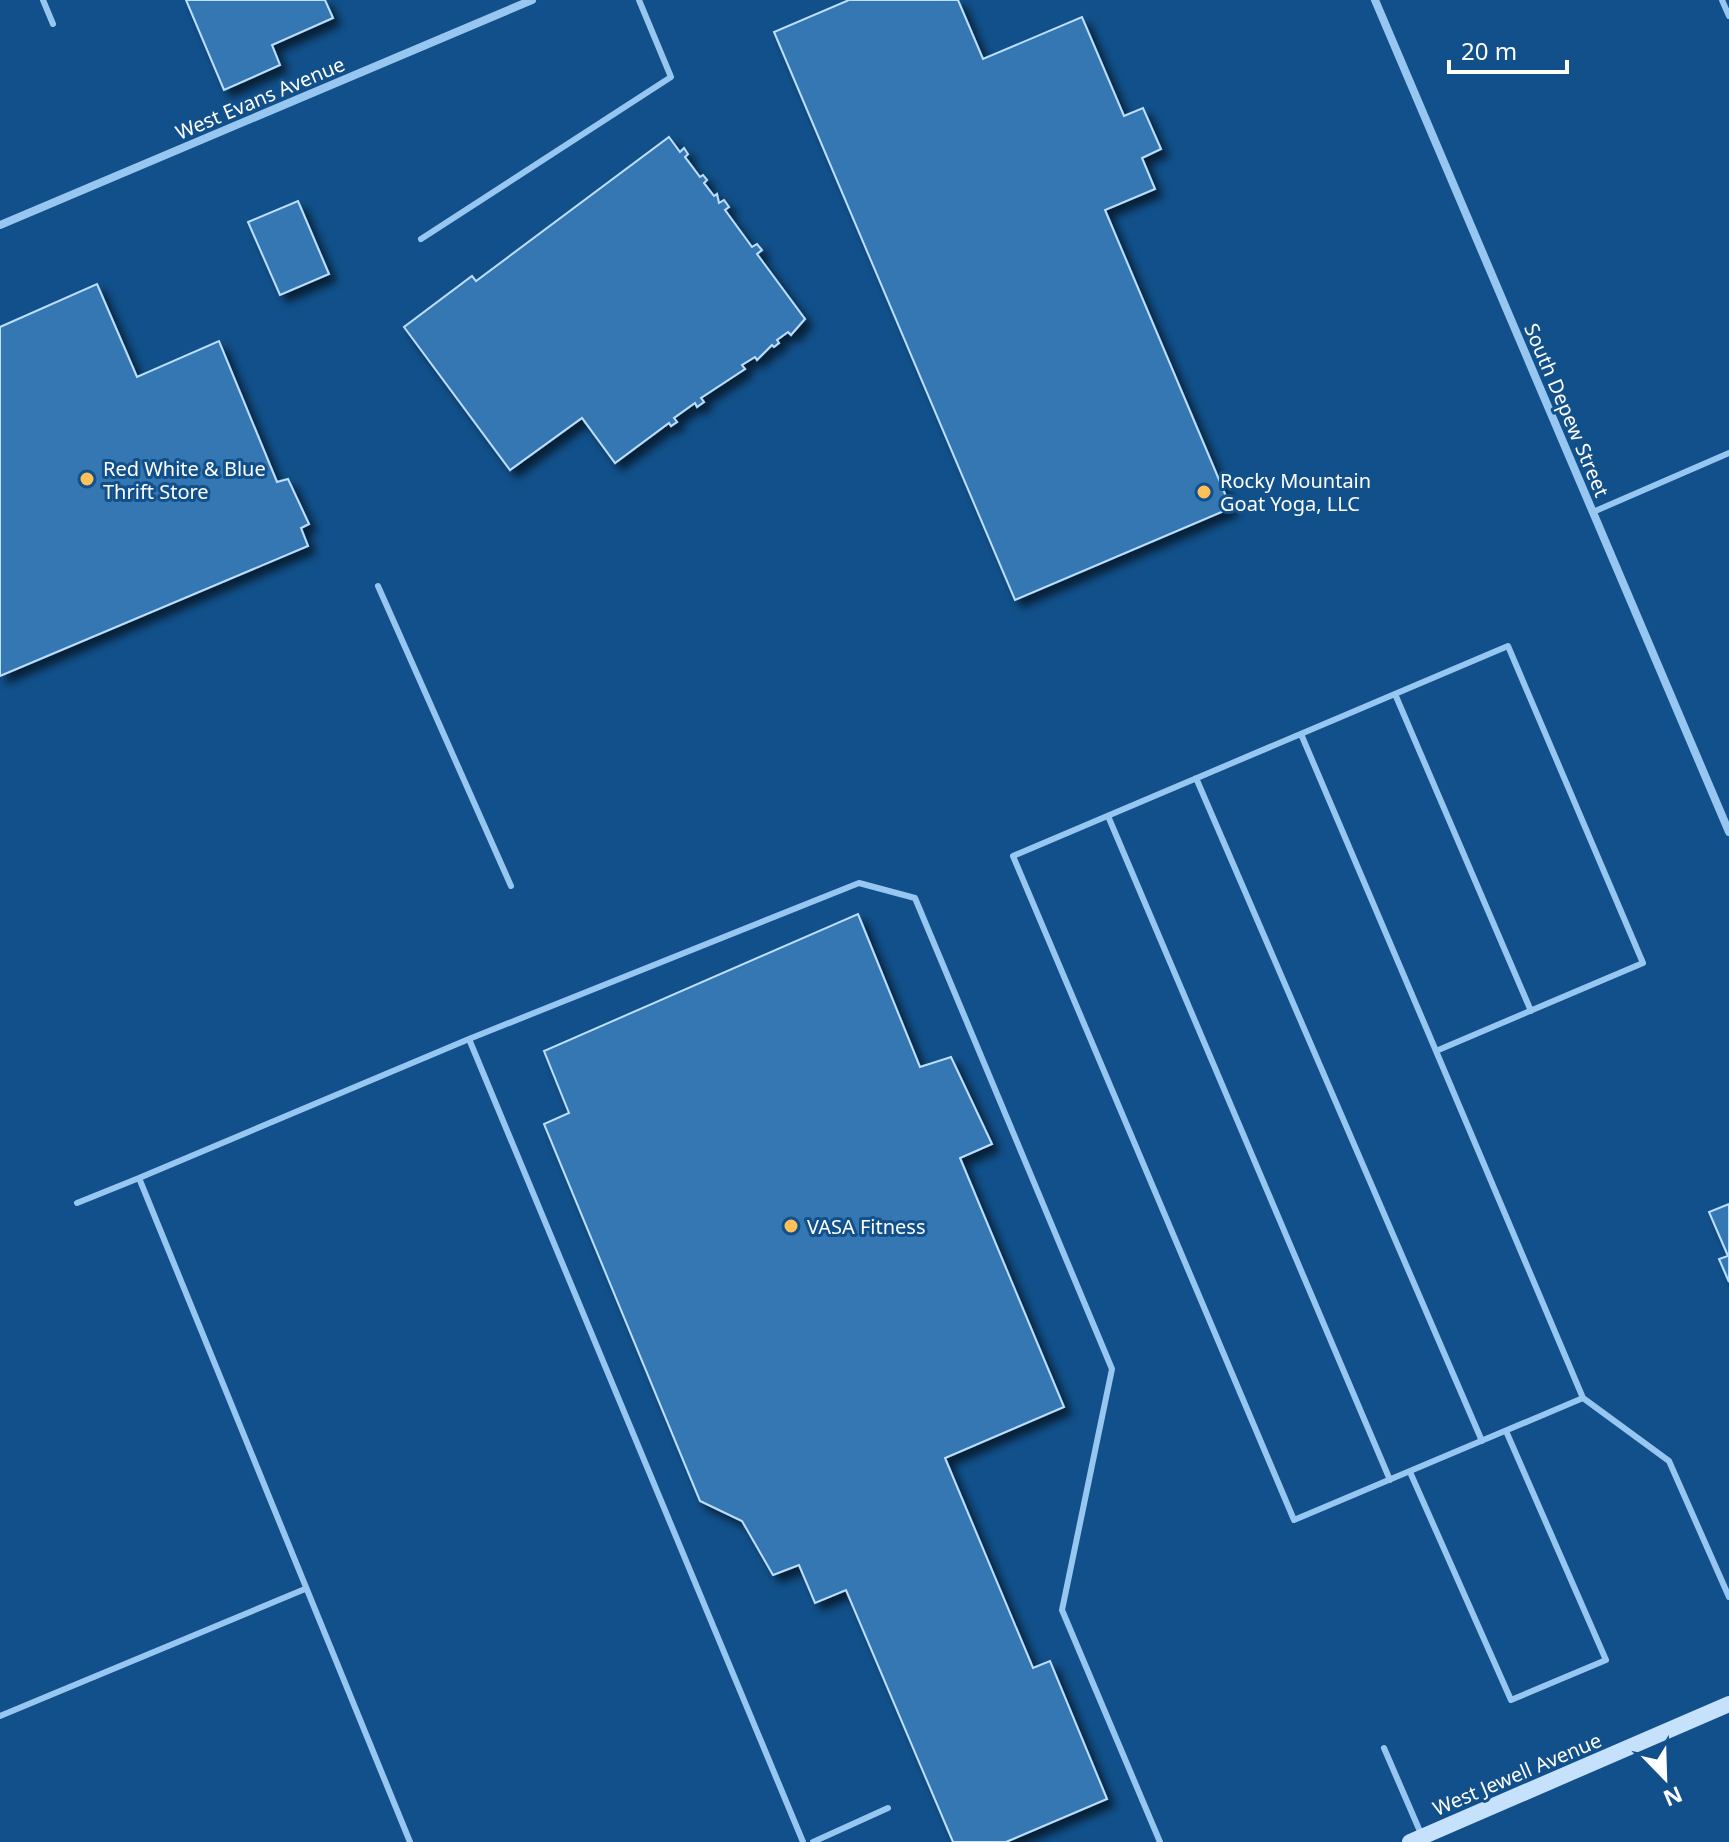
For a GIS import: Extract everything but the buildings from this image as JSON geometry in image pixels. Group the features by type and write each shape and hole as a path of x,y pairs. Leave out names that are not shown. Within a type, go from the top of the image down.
{"main road":[{"name":"West Jewell Avenue","path":"1416,1839 1729,1704"}],"street":[{"name":"West Evans Avenue","path":"0,225 532,0"},
{"name":"South Depew Street","path":"1375,0 1729,832"}],"lane":[{"path":"43,0 53,24"},
{"path":"421,239 671,77 639,0"},
{"path":"1722,0 1729,16"},
{"path":"1593,512 1729,453"},
{"path":"378,586 511,886"},
{"path":"1436,1051 1643,963 1508,646 1013,856 1294,1520 1583,1398"},
{"path":"1395,694 1531,1011"},
{"path":"1301,734 1583,1398 1669,1461 1729,1597"},
{"path":"1196,778 1482,1441"},
{"path":"1108,816 1390,1480"},
{"path":"77,1203 469,1039 859,883 915,898 1112,1369 1062,1610 1160,1842"},
{"path":"469,1039 803,1842"},
{"path":"139,1178 410,1842"},
{"path":"1410,1472 1511,1700 1606,1660 1506,1431"},
{"path":"0,1716 305,1589"},
{"path":"1384,1748 1416,1839"},
{"path":"813,1842 888,1808"}],"place":[{"name":"Red White & Blue Thrift Store","path":"87,479"},
{"name":"Rocky Mountain Goat Yoga, LLC","path":"1204,492"},
{"name":"VASA Fitness","path":"791,1226"}]}
